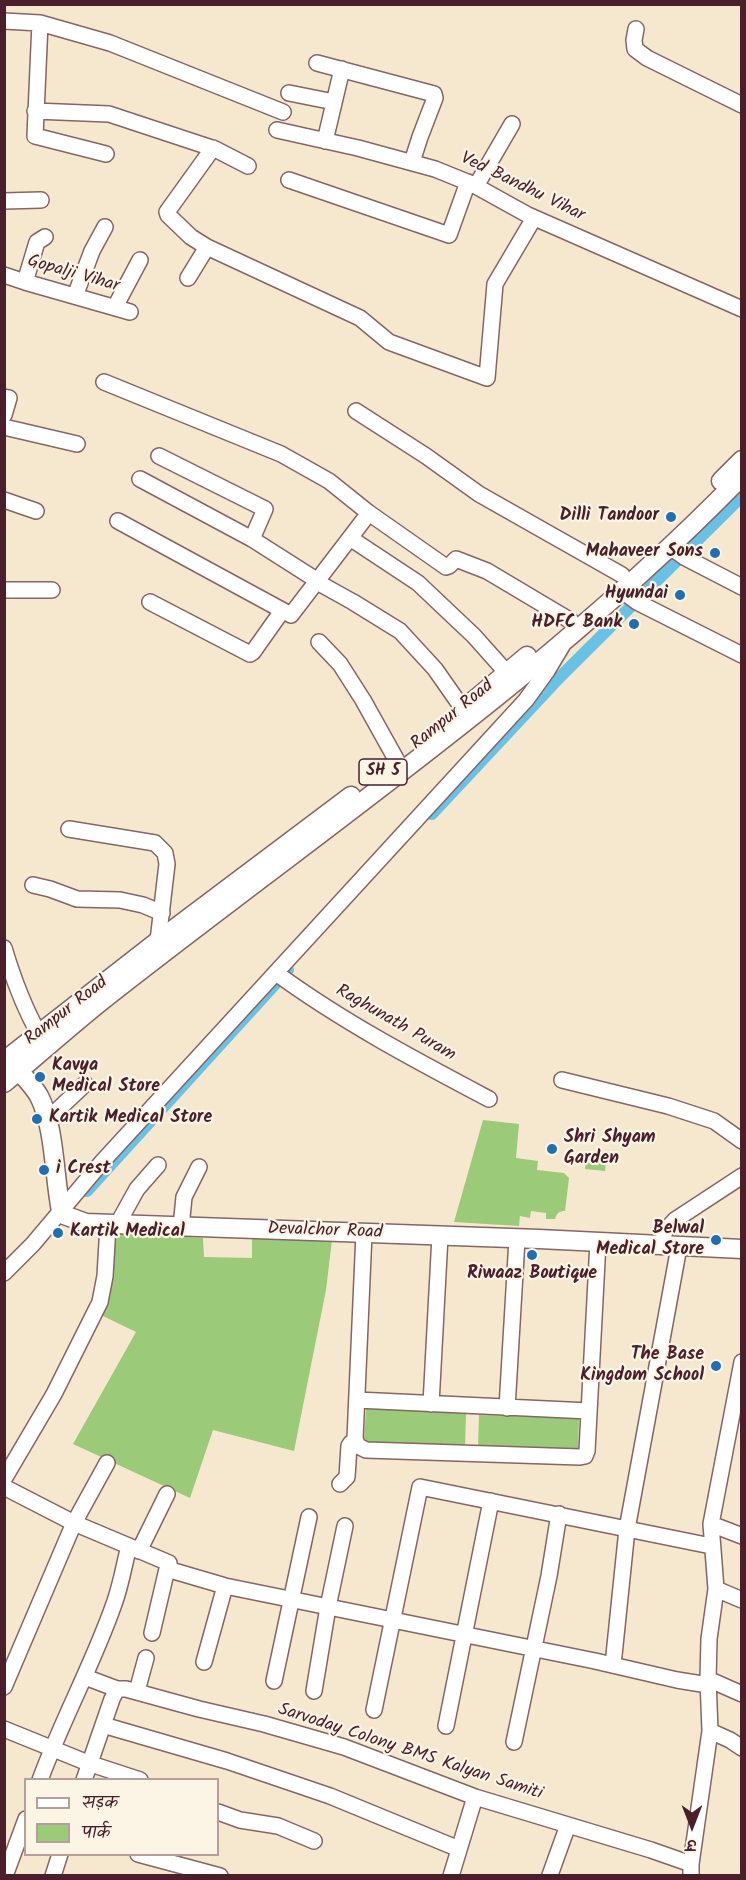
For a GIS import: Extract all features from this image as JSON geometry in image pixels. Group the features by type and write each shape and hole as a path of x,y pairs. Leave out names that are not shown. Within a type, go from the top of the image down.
{"main road":[{"name":"Rampur Road","path":"9,1061 39,1034 158,941 397,761 571,621 629,592 713,489 741,460"},
{"path":"4,1083 9,1061 102,1000 404,771 678,553 741,476"},
{"path":"9,1061 39,1096 47,1120 61,1211"},
{"name":"Devalchor Road","path":"61,1211 64,1215 86,1223 113,1225 741,1249"}],"street":[{"path":"4,21 39,23 110,43 283,112"},
{"path":"39,23 35,136 106,154"},
{"path":"636,29 635,50 741,105"},
{"path":"317,63 435,96 412,162"},
{"path":"325,141 342,69"},
{"path":"289,93 334,102"},
{"path":"35,111 109,114 213,148 248,166"},
{"path":"289,180 449,235 472,184 512,124"},
{"name":"Ved Bandhu Vihar","path":"277,130 435,169 472,184 534,218 741,309"},
{"path":"213,148 167,213 191,237 207,247 360,318 389,342 487,378 495,284 534,218"},
{"path":"4,201 41,200"},
{"path":"75,296 92,251 105,227"},
{"path":"25,282 37,242 45,237"},
{"path":"188,278 207,247"},
{"name":"Gopalji Vihar","path":"4,275 123,310 140,260"},
{"path":"104,382 281,454 329,481 369,513 446,567 456,559 487,571 571,621"},
{"path":"4,397 9,399 4,415"},
{"path":"356,411 426,456 479,495 629,592 741,656"},
{"path":"4,427 77,444"},
{"path":"159,456 265,509 252,539"},
{"path":"140,479 252,539 400,631 435,669 463,709"},
{"path":"4,500 36,511"},
{"path":"118,521 289,615 294,613 369,513"},
{"path":"350,538 418,583 474,636 507,673"},
{"path":"678,553 741,587"},
{"path":"4,590 52,591"},
{"path":"150,602 250,654 282,611"},
{"path":"4,1273 102,1162 280,976 526,700 565,641"},
{"path":"319,642 339,663 363,700 397,761"},
{"path":"69,829 155,843 165,854 168,864 158,941"},
{"path":"33,885 77,898 120,900 143,905 162,913"},
{"path":"4,948 26,1010 39,1034"},
{"name":"Raghunath Puram","path":"280,976 317,1002 411,1058 489,1099"},
{"path":"562,1080 668,1106 714,1121 741,1141"},
{"path":"47,1120 85,1084"},
{"path":"4,1479 54,1394 100,1302 113,1225 137,1189 158,1165"},
{"path":"181,1227 184,1197 199,1167"},
{"path":"661,1245 665,1231 675,1220 741,1176"},
{"path":"364,1233 356,1441 358,1446 366,1450 585,1456 598,1242"},
{"path":"431,1404 440,1236"},
{"path":"507,1408 517,1239"},
{"path":"613,1665 627,1529 679,1246"},
{"path":"691,1870 710,1731 709,1639 716,1589 711,1524 736,1427 741,1363"},
{"path":"357,1400 589,1412"},
{"path":"340,1484 347,1477 349,1446 356,1441"},
{"path":"4,1687 74,1522 107,1463"},
{"path":"4,1487 74,1522 169,1563 152,1633"},
{"path":"374,1710 420,1487 711,1546"},
{"path":"40,1778 51,1748 85,1677 134,1548 167,1494"},
{"path":"446,1726 491,1501"},
{"path":"514,1742 549,1576 558,1514"},
{"path":"273,1681 309,1517"},
{"path":"711,1524 741,1536"},
{"path":"314,1691 345,1526"},
{"path":"167,1569 225,1586 533,1648 677,1680 708,1682 741,1694"},
{"path":"204,1662 225,1586"},
{"path":"716,1589 741,1600"},
{"path":"136,1691 146,1658"},
{"name":"Sarvoday Colony BMS Kalyan Samiti","path":"85,1677 117,1689 136,1691 344,1748 475,1797 568,1825 691,1870"},
{"path":"84,1778 117,1689"},
{"path":"103,1725 227,1761 330,1796 459,1849"},
{"path":"4,1729 88,1763 137,1778"},
{"path":"710,1731 741,1748"},
{"path":"451,1875 475,1797"},
{"path":"219,1812 240,1820 278,1826 314,1841"},
{"path":"5,1875 24,1824"},
{"path":"550,1875 568,1825"},
{"path":"53,1875 59,1856"},
{"path":"146,1856 220,1875"}],"green space":[{"path":"483,1120 519,1124 516,1158 538,1161 537,1170 564,1173 569,1178 565,1211 558,1213 555,1219 546,1219 546,1213 531,1211 530,1218 520,1216 519,1226 454,1222"},
{"path":"586,1159 606,1162 605,1171 585,1169"},
{"path":"115,1233 203,1238 204,1257 252,1258 252,1239 332,1240 326,1290 294,1451 213,1430 190,1498 73,1444 136,1332 101,1315"},
{"path":"366,1409 466,1413 465,1448 370,1445 364,1441"},
{"path":"479,1415 579,1418 578,1448 576,1450 478,1448"}],"waterway":[{"path":"432,814 560,677 742,496"},
{"path":"87,1191 288,970"}],"place":[{"name":"Dilli Tandoor","path":"671,517"},
{"name":"Mahaveer Sons","path":"715,553"},
{"name":"Hyundai","path":"680,595"},
{"name":"HDFC Bank","path":"634,624"},
{"name":"Kavya Medical Store","path":"40,1077"},
{"name":"Kartik Medical Store","path":"37,1119"},
{"name":"Shri Shyam Garden","path":"552,1149"},
{"name":"i Crest","path":"44,1170"},
{"name":"Kartik Medical","path":"58,1233"},
{"name":"Belwal Medical Store","path":"716,1240"},
{"name":"Riwaaz Boutique","path":"532,1255"},
{"name":"The Base Kingdom School","path":"716,1366"}]}
